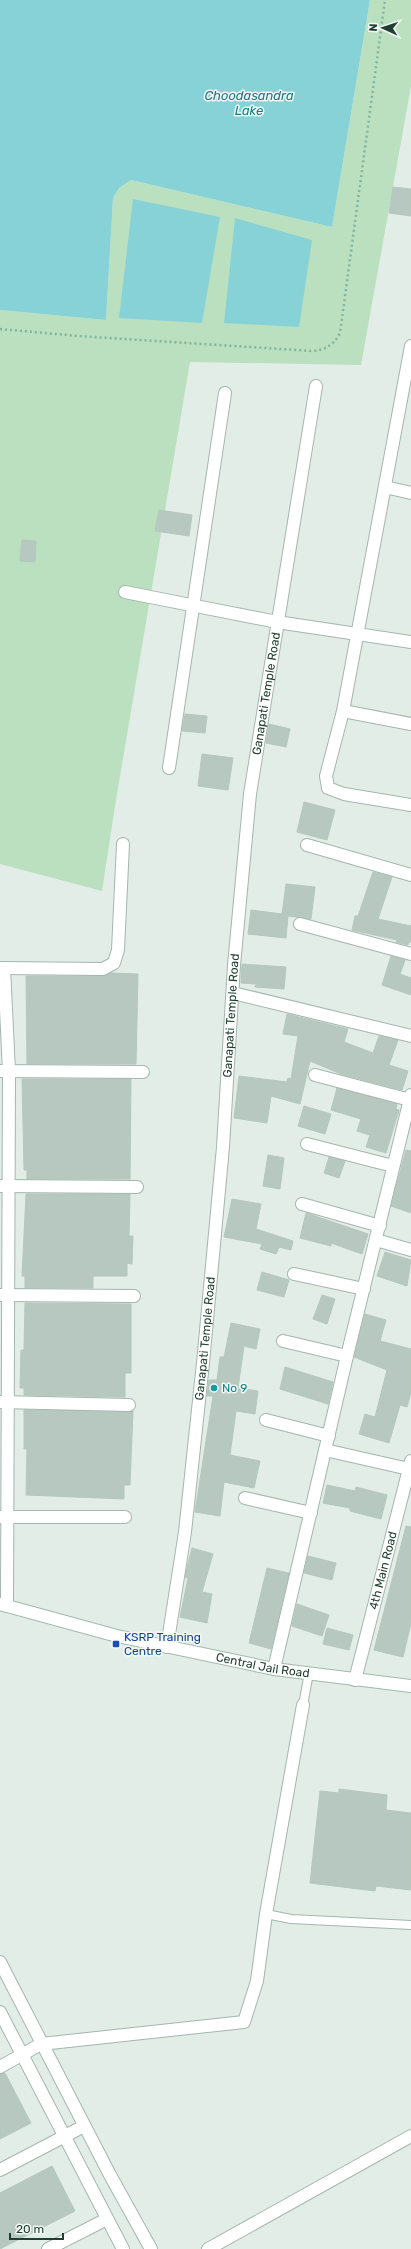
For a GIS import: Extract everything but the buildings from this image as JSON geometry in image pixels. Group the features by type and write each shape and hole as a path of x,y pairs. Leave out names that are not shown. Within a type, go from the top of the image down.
{"street":[{"path":"411,346 407,392 385,488 343,711 326,776 328,788 344,794 411,805"},
{"name":"Ganapati Temple Road","path":"167,1647 185,1532 204,1355 223,1147 232,993 250,794 316,386"},
{"path":"169,768 195,606 226,393"},
{"path":"385,488 411,493"},
{"path":"126,592 278,622 411,642"},
{"path":"343,711 411,724"},
{"path":"4,1605 4,1071 2,968 103,969 114,963 118,950 123,844"},
{"path":"307,845 411,875"},
{"path":"300,924 411,954"},
{"path":"232,993 411,1036"},
{"path":"4,1071 144,1072"},
{"path":"274,1669 329,1436 346,1356 380,1226 410,1098 315,1075"},
{"path":"307,1144 393,1166"},
{"path":"4,1186 138,1187"},
{"path":"302,1204 380,1226"},
{"path":"376,1240 411,1250"},
{"path":"294,1274 364,1289"},
{"path":"4,1295 134,1296"},
{"path":"283,1341 346,1356"},
{"path":"4,1402 129,1405"},
{"path":"266,1420 329,1436"},
{"path":"325,1450 410,1465"},
{"name":"4th Main Road","path":"355,1680 410,1465"},
{"path":"244,1498 311,1513"},
{"path":"4,1517 125,1518"},
{"name":"Central Jail Road","path":"4,1605 117,1636 274,1669 411,1686"},
{"path":"0,2067 41,2044 244,2022 257,1981 266,1914 303,1705"},
{"path":"0,1962 41,2044 150,2249"},
{"path":"0,2012 123,2249"},
{"path":"0,2170 84,2126"},
{"path":"208,2249 411,2136"},
{"path":"48,2249 107,2219"}],"lane":[{"path":"303,1705 309,1674"},
{"path":"266,1914 292,1919 411,1925"}],"path":[{"path":"0,328 78,336 312,351 320,350 333,344 340,333 385,0"}],"green space":[{"path":"370,0 411,0 411,86 361,365 190,362 102,891 0,864 0,310 106,320 113,198 119,188 131,180 332,227"}],"water":[{"name":"Choodasandra Lake","path":"0,0 370,0 332,227 131,180 119,188 113,198 106,320 0,310"},
{"path":"133,199 220,217 202,323 119,318"},
{"path":"235,218 312,240 299,327 224,323"}],"place":[{"name":"No 9","path":"214,1388"},
{"name":"KSRP Training Centre","path":"116,1644"}]}
